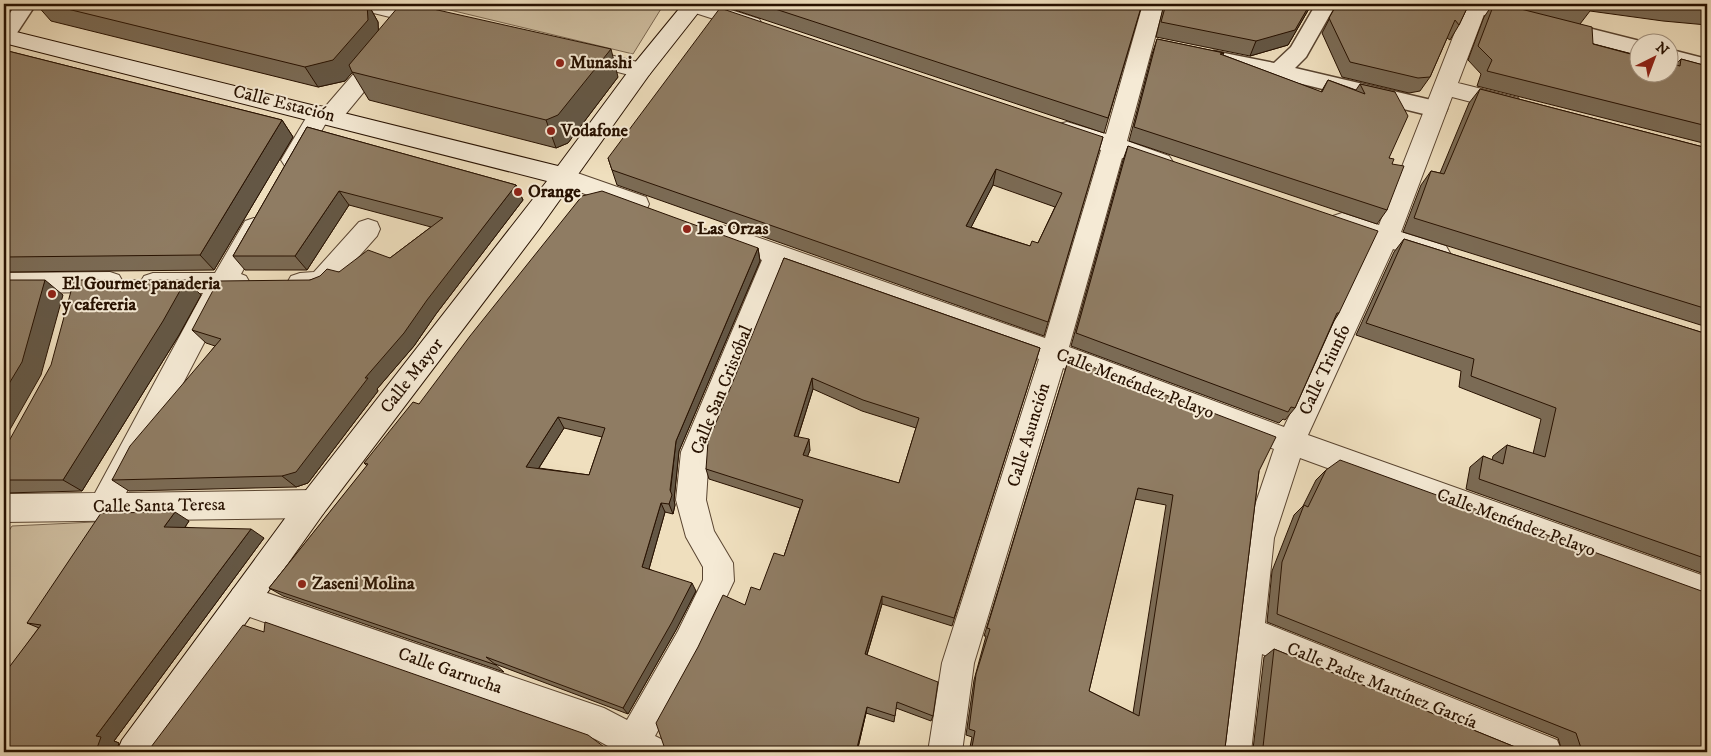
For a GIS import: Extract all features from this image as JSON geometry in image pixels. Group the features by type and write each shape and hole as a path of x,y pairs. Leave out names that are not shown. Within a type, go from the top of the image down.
{"street":[{"path":"4,37 26,4"},
{"path":"364,4 454,26"},
{"path":"694,4 768,30"},
{"name":"Calle Mayor","path":"134,752 313,504 563,177 641,70 694,4"},
{"name":"Calle Asunción","path":"945,752 958,663 1054,353 1114,146 1153,45 1153,4"},
{"path":"1278,72 1299,52 1326,4"},
{"path":"1477,5 1628,45"},
{"name":"Calle Triunfo","path":"1234,752 1259,538 1291,442 1386,238 1477,5"},
{"path":"281,182 325,115 415,16"},
{"name":"Calle Estación","path":"4,37 325,115 563,177"},
{"path":"561,51 641,70"},
{"path":"1191,53 1278,72 1440,98 1529,109"},
{"path":"1678,59 1707,66"},
{"path":"1049,124 1179,168"},
{"path":"563,177 665,214"},
{"path":"103,507 222,283 266,207"},
{"path":"1320,215 1386,238 1456,259"},
{"name":"Calle Menéndez Pelayo","path":"702,228 1054,353 1291,442 1707,592"},
{"path":"4,283 322,282 368,229"},
{"name":"Calle San Cristóbal","path":"642,746 719,581 718,563 701,537 691,500 695,452 777,255"},
{"path":"73,311 80,282"},
{"name":"Calle Santa Teresa","path":"4,508 313,504"},
{"name":"Calle Garrucha","path":"244,600 604,725 642,746"},
{"name":"Calle Padre Martínez García","path":"1248,632 1545,752"}],"shaded area":[{"path":"425,4 664,4 633,54"},
{"path":"115,521 4,676 4,538 12,526"}],"building":[{"path":"47,4 367,4 368,20 333,60 305,67"},
{"path":"411,4 611,49 558,115 546,120 352,72 349,65 399,6"},
{"path":"760,4 1026,4 1028,9 1044,4 1142,4 1108,118"},
{"path":"1166,4 1310,4 1295,30 1256,41 1161,22"},
{"path":"1337,4 1469,4 1459,25 1455,20 1430,77 1418,78 1350,62 1329,18"},
{"path":"1494,4 1501,4 1592,27 1593,44 1628,53 1628,82 1678,82 1678,66 1680,66 1681,59 1707,66 1707,126 1487,71 1492,60 1478,46"},
{"path":"1570,4 1591,4 1591,9"},
{"path":"1657,4 1707,4 1707,9 1676,6"},
{"path":"720,8 1103,137 1048,322 612,170 608,158","holes":["996,169 1062,193 1038,243 1032,241 1030,246 966,226"]},
{"path":"1157,39 1224,53 1220,54 1322,92 1328,80 1365,94 1360,84 1395,92 1408,116 1389,158 1394,159 1392,164 1404,166 1387,210 1134,127"},
{"path":"4,50 282,120 200,255 4,257"},
{"path":"1480,89 1707,148 1707,309 1414,218 1431,171 1444,174"},
{"path":"307,127 516,185 427,300 404,333 365,378 368,378 296,472 282,476 112,480 130,446 221,339 192,330 218,281 310,280 320,276 327,269 339,272 368,250 390,258 443,218 339,191 295,256 233,256"},
{"path":"1128,146 1378,231 1339,313 1337,313 1295,408 1291,407 1288,412 1076,333"},
{"path":"602,191 758,248 676,441 670,490 672,495 669,504 661,503 642,567 692,583 623,708 486,657 496,665 269,588 368,464 364,463 413,402 419,404 470,336 582,196","holes":["558,417 605,428 589,475 526,467"]},
{"path":"1404,239 1707,334 1707,559 1479,479 1483,456 1503,464 1507,445 1545,457 1556,408 1471,376 1474,359 1366,323"},
{"path":"784,258 1040,348 954,618 882,596 865,654 938,682 933,716 897,702 895,716 867,707 856,752 666,752 656,723 698,647 723,595 745,605 751,587 760,590 774,553 784,556 803,500 706,469 708,442","holes":["812,378 863,400 919,418 899,483 803,455 809,439 794,436"]},
{"path":"4,280 45,280 22,362 4,392"},
{"path":"74,280 186,280 163,321 63,480 4,480 4,450 51,365"},
{"path":"1069,358 1276,437 1259,471 1225,748 1261,749 1263,747 1274,649 1520,749 1581,748 1576,733 1277,614 1282,562 1304,505 1308,507 1326,470 1340,460 1707,593 1707,752 971,752 975,731 969,729 976,674 990,629 987,628","holes":["1138,488 1173,495 1139,716 1089,691"]},
{"path":"175,512 164,527 251,529 96,736 101,737 97,748 138,748 148,751 243,625 264,632 265,622 588,735 611,752 4,752 4,674 41,625 27,623 101,513"}],"place":[{"name":"Munashi","path":"560,63"},
{"name":"Vodafone","path":"551,131"},
{"name":"Orange","path":"518,192"},
{"name":"Las Orzas","path":"687,229"},
{"name":"El Gourmet panaderia y cafereria","path":"52,294"},
{"name":"Zaseni Molina","path":"302,584"}]}
